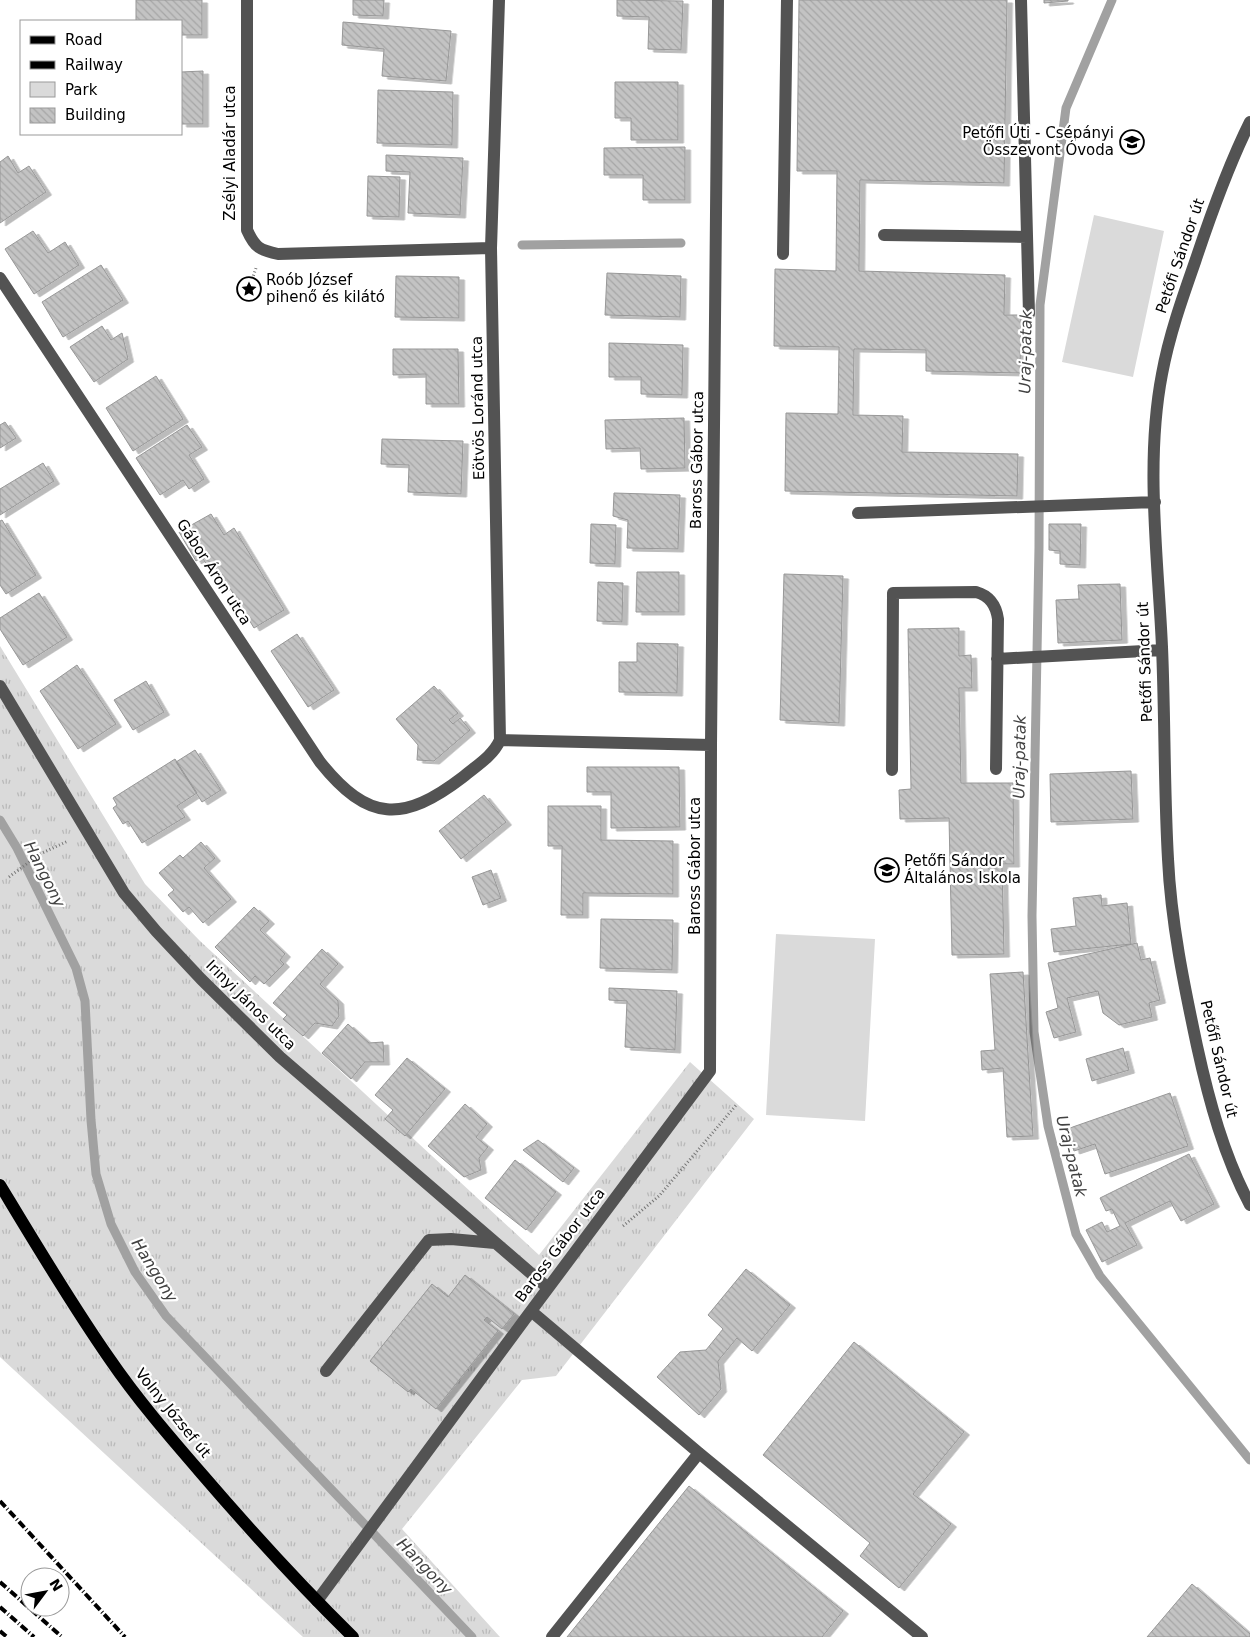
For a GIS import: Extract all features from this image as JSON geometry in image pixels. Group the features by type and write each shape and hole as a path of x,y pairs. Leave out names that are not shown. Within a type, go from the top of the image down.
{"main road":[{"name":"Volny József út","path":"0,1184 71,1302 109,1359 152,1417 235,1512 353,1637"}],"street":[{"name":"Zsélyi Aladár utca","path":"247,0 247,230 253,243 262,251 278,254 491,248"},
{"name":"Eötvös Loránd utca","path":"499,0 491,248 500,740"},
{"name":"Baross Gábor utca","path":"317,1601 710,1071 718,0"},
{"path":"783,254 787,0"},
{"path":"1021,0 1029,314"},
{"name":"Petőfi Sándor út","path":"1250,122 1208,224 1175,321 1162,375 1154,456 1154,502 1162,650 1168,861 1177,938 1192,1024 1209,1099 1239,1184 1250,1205"},
{"path":"884,235 1027,237"},
{"name":"Gábor Áron utca","path":"0,278 320,762 345,790 362,801 378,808 391,810 402,809 430,800 487,758 497,748 500,740"},
{"path":"858,513 1154,502"},
{"path":"892,770 892,593 976,592 983,594 993,603 997,610 996,769"},
{"path":"997,659 1162,650"},
{"name":"Irinyi János utca","path":"0,686 124,893 156,931 201,979 280,1056 548,1288"},
{"path":"500,740 711,745"},
{"path":"326,1371 429,1240 495,1244"},
{"path":"531,1311 922,1637"},
{"path":"552,1637 699,1453"}],"path":[{"path":"9,877 40,854 87,832"},
{"path":"622,1227 659,1196 737,1104"}],"green space":[{"path":"1094,215 1164,231 1133,377 1062,362"},
{"path":"0,646 145,884 200,941 539,1255 690,1062 754,1119 556,1376 522,1380 402,1529 500,1637 303,1637 0,1357"},
{"path":"776,934 875,939 865,1121 766,1115"}],"building":[{"path":"136,0 202,0 202,35 182,35 182,20 136,20"},
{"path":"353,0 384,0 383,16 353,15"},
{"path":"617,0 683,1 681,50 648,49 649,17 617,16"},
{"path":"799,0 1007,0 1004,183 860,180 859,271 1005,275 1004,315 1021,315 1020,373 926,371 926,350 854,349 853,415 903,416 902,452 1018,454 1017,496 785,491 786,413 838,414 839,347 774,346 775,269 836,271 837,171 797,171"},
{"path":"1044,0 1068,0 1068,1 1044,3"},
{"path":"343,22 451,31 446,81 382,76 384,49 342,45"},
{"path":"203,71 203,124 182,124 182,72"},
{"path":"615,82 678,82 678,140 631,140 631,118 615,118"},
{"path":"378,90 453,92 452,145 377,143"},
{"path":"685,147 685,200 643,200 643,175 604,175 604,148"},
{"path":"386,155 463,158 460,215 408,213 410,172 386,171"},
{"path":"8,156 18,173 29,166 46,192 0,223 0,162"},
{"path":"368,176 400,177 399,217 367,216"},
{"path":"33,231 48,253 65,242 79,265 34,294 5,249"},
{"path":"101,265 123,300 63,337 42,302"},
{"path":"607,273 681,276 680,317 605,315"},
{"path":"396,276 459,277 459,318 395,317"},
{"path":"102,326 111,340 122,333 128,359 94,382 70,347"},
{"path":"609,343 683,345 682,395 641,394 641,377 609,377"},
{"path":"393,349 458,349 459,404 426,404 426,374 393,375"},
{"path":"156,376 183,419 133,451 106,408"},
{"path":"684,418 685,468 641,469 640,448 606,449 605,420"},
{"path":"5,422 16,438 0,448 0,425"},
{"path":"187,425 202,447 189,455 204,479 189,489 183,480 160,495 136,458"},
{"path":"382,439 463,441 461,494 408,492 409,465 381,464"},
{"path":"43,463 54,481 0,515 0,489"},
{"path":"614,493 680,495 678,549 627,548 628,520 613,516"},
{"path":"211,514 224,535 234,528 284,610 254,628 228,585 221,589 202,557 196,561 179,532"},
{"path":"2,520 36,575 6,594 0,585 0,521"},
{"path":"591,524 616,525 615,564 590,563"},
{"path":"1049,524 1081,524 1080,565 1060,564 1060,551 1049,550"},
{"path":"637,572 679,572 679,612 636,612"},
{"path":"784,574 843,576 839,723 780,720"},
{"path":"598,582 623,583 622,622 597,621"},
{"path":"1120,584 1122,640 1058,643 1056,600 1079,599 1078,585"},
{"path":"39,593 67,637 23,665 0,629 0,618"},
{"path":"959,628 959,656 971,655 972,688 959,688 961,783 1013,783 1014,864 1002,864 1004,954 952,955 949,818 900,819 899,790 911,789 908,629"},
{"path":"297,634 334,690 308,707 271,651"},
{"path":"637,643 678,644 677,693 619,692 619,662 637,662"},
{"path":"77,665 116,724 78,749 40,691"},
{"path":"146,681 164,712 133,730 114,700"},
{"path":"434,686 458,713 449,720 453,724 460,718 470,730 434,761 417,760 418,745 396,719"},
{"path":"195,750 221,790 202,802 176,762"},
{"path":"175,759 197,793 177,806 185,817 142,843 128,821 123,824 113,808 117,805 113,798"},
{"path":"587,767 679,767 680,827 611,828 611,792 587,792"},
{"path":"1131,771 1133,819 1051,822 1050,774"},
{"path":"484,795 506,822 461,859 439,831"},
{"path":"548,806 601,806 601,840 673,841 673,894 583,893 583,915 561,915 562,846 548,846"},
{"path":"201,842 215,858 204,868 231,899 203,923 189,907 183,912 168,895 174,890 159,873 180,855 183,858"},
{"path":"491,870 501,898 483,905 472,877"},
{"path":"1101,895 1102,906 1127,903 1131,944 1054,952 1051,929 1076,926 1073,898"},
{"path":"254,907 269,921 260,930 285,954 280,960 284,964 264,984 255,976 250,982 215,947"},
{"path":"601,919 673,920 672,970 600,968"},
{"path":"1137,943 1141,960 1150,958 1160,1000 1149,1003 1152,1017 1119,1025 1103,1013 1098,991 1067,998 1076,1032 1054,1038 1046,1012 1058,1008 1048,963"},
{"path":"322,949 338,964 320,984 338,1001 339,1016 332,1026 315,1023 303,1036 283,1019 287,1015 273,1003"},
{"path":"1023,972 1033,1136 1007,1137 1003,1068 982,1070 981,1051 995,1050 990,974"},
{"path":"609,988 677,991 675,1050 625,1047 627,1001 609,1000"},
{"path":"348,1024 369,1043 383,1042 384,1062 365,1062 351,1079 322,1053"},
{"path":"1123,1048 1129,1070 1092,1081 1086,1059"},
{"path":"407,1058 445,1089 405,1136 385,1119 393,1110 375,1095"},
{"path":"1170,1093 1188,1146 1105,1174 1095,1144 1074,1151 1067,1129"},
{"path":"465,1104 487,1124 476,1137 488,1147 479,1158 481,1170 464,1177 428,1146"},
{"path":"538,1140 574,1168 563,1182 523,1150"},
{"path":"1189,1154 1214,1204 1181,1221 1170,1201 1125,1223 1137,1245 1102,1262 1086,1230 1102,1222 1107,1232 1120,1226 1112,1209 1106,1211 1100,1198"},
{"path":"515,1160 556,1192 526,1230 485,1198"},
{"path":"746,1269 790,1305 752,1351 737,1338 718,1361 721,1389 699,1415 657,1377 680,1352 706,1350 723,1329 708,1315"},
{"path":"465,1275 514,1314 502,1329 487,1317 484,1320 498,1331 436,1409 411,1389 408,1392 370,1361 432,1284 448,1297"},
{"path":"854,1342 964,1432 913,1494 951,1524 899,1588 860,1556 870,1543 763,1455"},
{"path":"689,1486 843,1611 822,1637 567,1637"},
{"path":"1192,1584 1250,1634 1250,1637 1147,1637"}],"waterway":[{"name":"Uraj-patak","path":"1112,0 1066,108 1040,305 1039,547 1032,916 1034,1032 1048,1126 1076,1234 1100,1276 1250,1460"},
{"path":"522,245 681,243"},
{"name":"Hangony","path":"0,820 17,848 76,968 85,1001 91,1120 96,1174 111,1224 135,1272 166,1316 472,1637"}],"railway":[{"path":"0,1501 125,1637"},
{"path":"0,1582 62,1637"},
{"path":"0,1607 34,1637"},
{"path":"0,1631 7,1637"}],"place":[{"name":"Petőfi Úti - Csépányi Összevont Óvoda","path":"1132,142"},
{"name":"Roób József pihenő és kilátó","path":"249,289"},
{"name":"Petőfi Sándor Általános Iskola","path":"887,870"}]}
